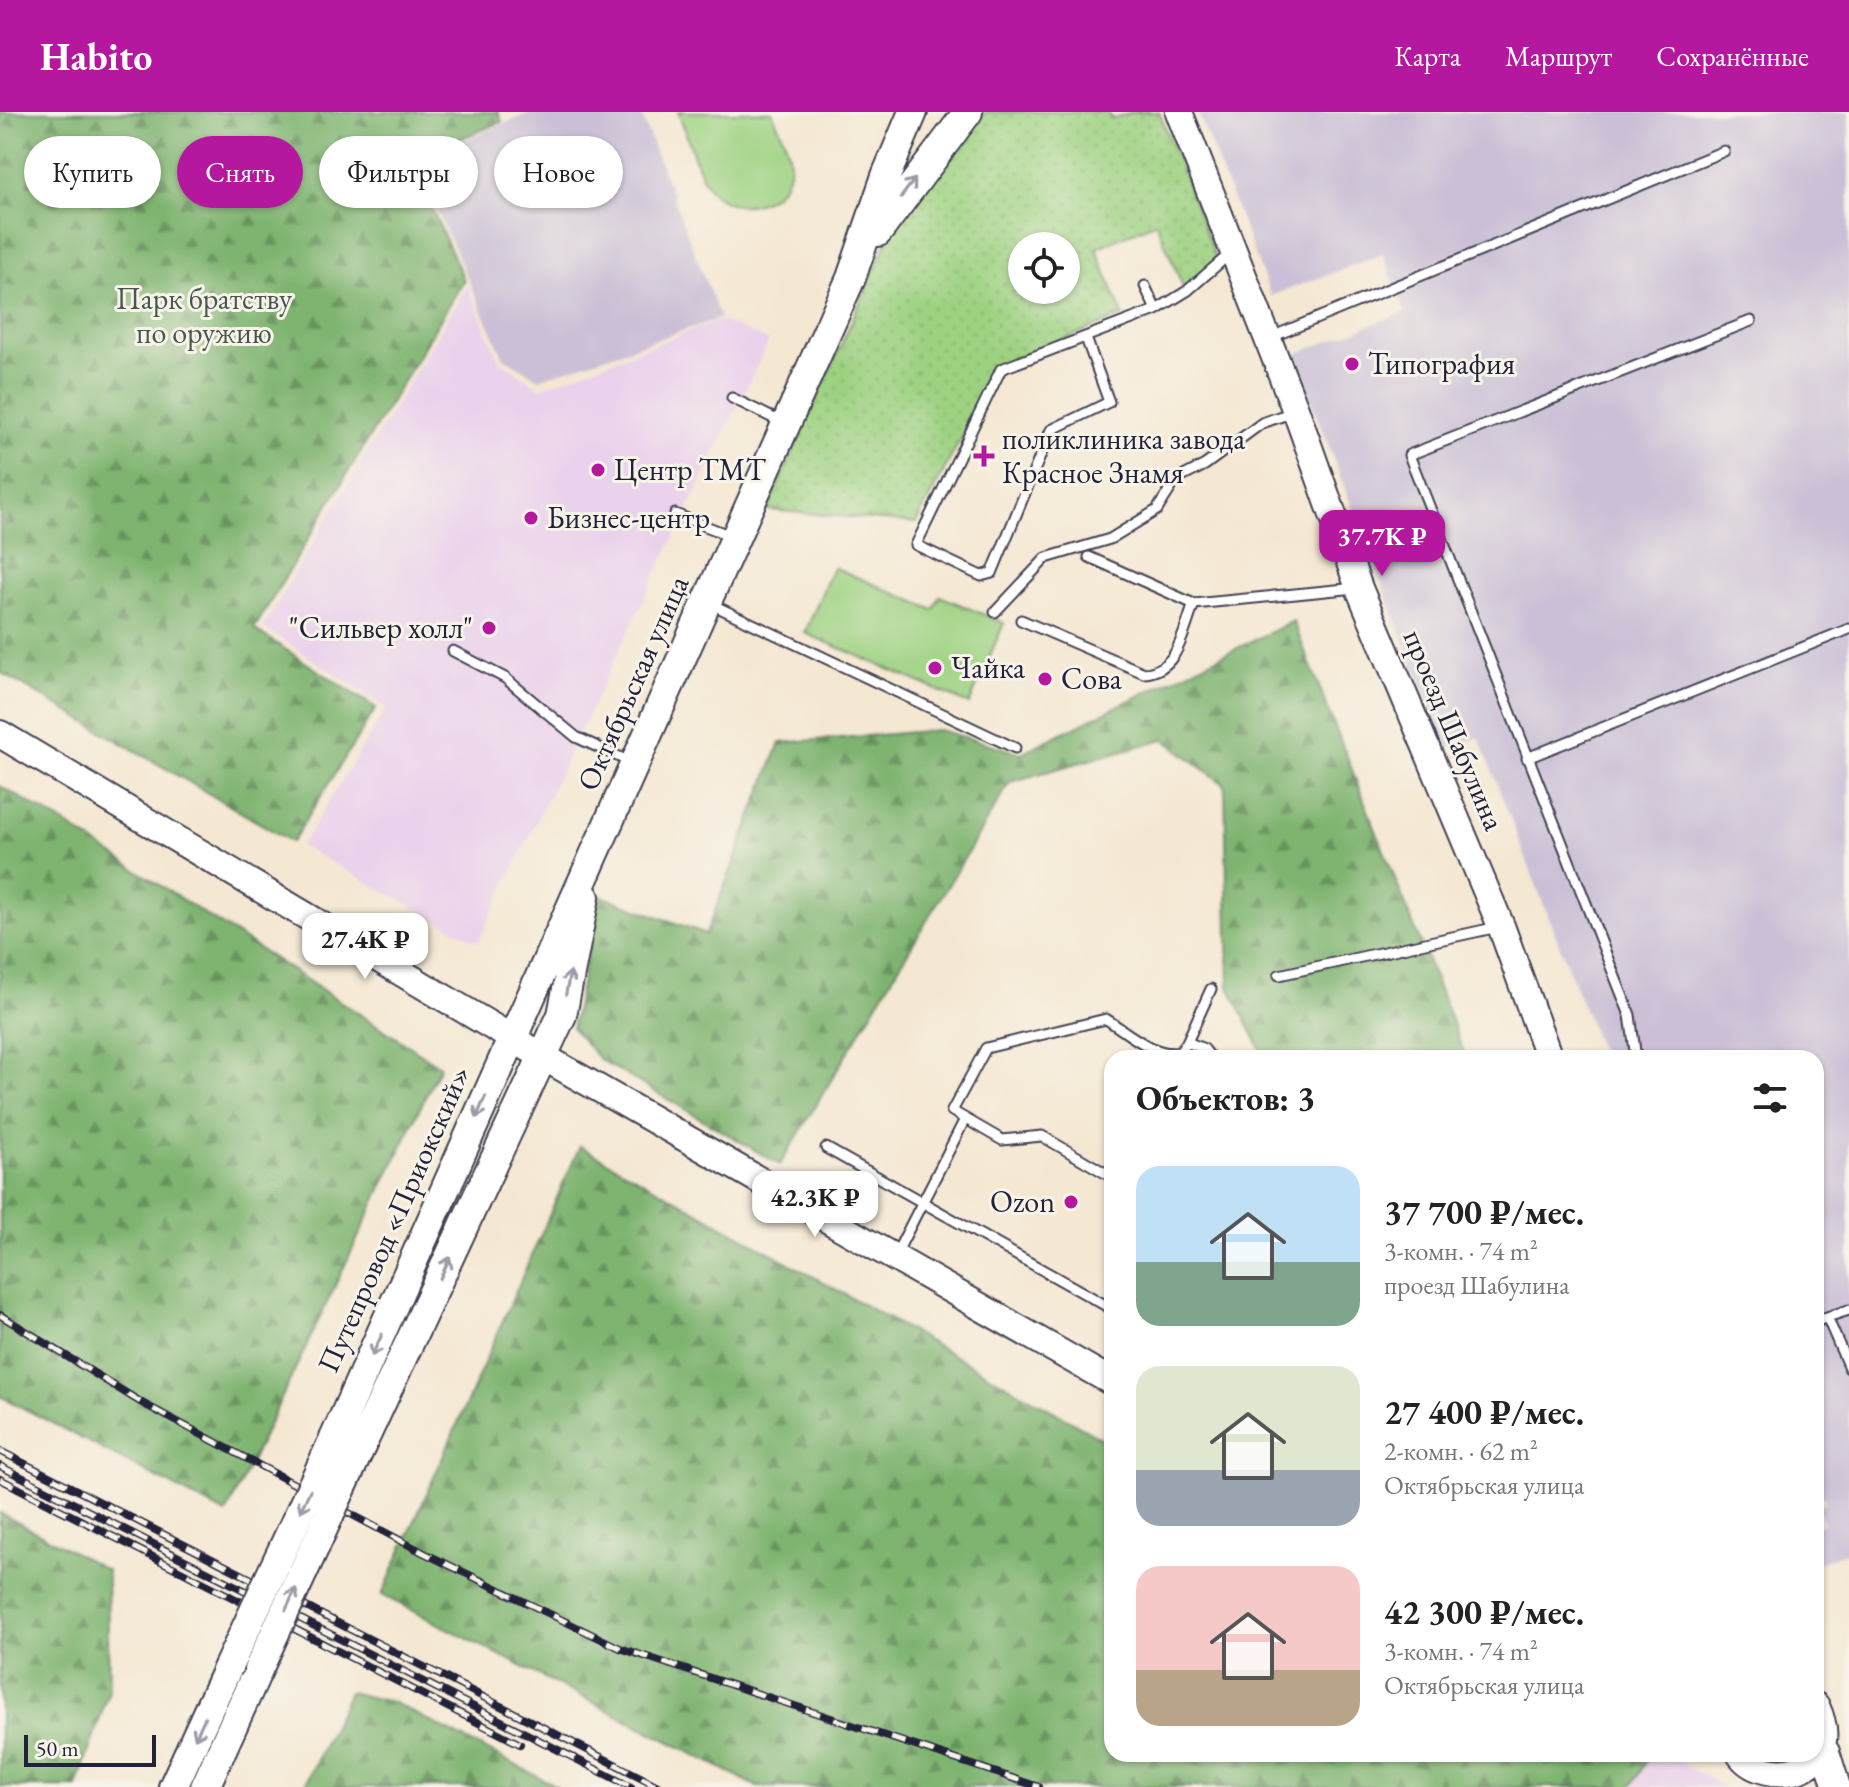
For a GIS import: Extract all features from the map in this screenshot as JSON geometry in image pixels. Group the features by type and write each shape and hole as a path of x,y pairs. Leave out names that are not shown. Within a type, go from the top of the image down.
{"main road":[{"name":"Октябрьская улица","path":"511,1035 851,278 886,176 913,112"},
{"name":"Октябрьская улица","path":"851,278 889,213 968,112"},
{"name":"Октябрьская улица","path":"542,1056 562,1015 594,854"},
{"name":"Путепровод «Приокский»","path":"351,1435 431,1227 511,1035"},
{"path":"173,1787 227,1669 351,1435 542,1056"},
{"path":"205,1787 258,1670 351,1435"}],"street":[{"name":"проезд Шабулина","path":"1179,112 1296,411 1359,588 1501,926 1546,1050"},
{"path":"0,734 109,796 244,882 511,1035 542,1056 1104,1377"},
{"path":"1824,1720 1826,1752 1837,1787"},
{"path":"1824,1756 1826,1752"},
{"path":"1745,1762 1752,1773 1765,1781 1806,1784 1820,1762"}],"lane":[{"path":"1268,339 1724,151"},
{"path":"1086,338 1109,402 1051,430 992,573 981,576 916,545 1001,369 1156,310 1195,285 1232,252"},
{"path":"1145,286 1156,310"},
{"path":"1635,1050 1630,1015 1409,455 1751,321"},
{"path":"732,398 786,424"},
{"path":"995,612 1046,558 1110,539 1157,510 1176,480 1205,465 1262,423 1296,411"},
{"path":"675,514 734,537"},
{"path":"1089,557 1194,604 1359,588"},
{"path":"707,602 1015,748"},
{"path":"1021,620 1144,673 1158,672 1171,662 1194,604"},
{"path":"1527,758 1849,629"},
{"path":"453,651 505,678 576,737 633,764"},
{"path":"1279,975 1501,926"},
{"path":"1181,1050 1211,989"},
{"path":"1104,1172 1042,1136 1002,1140 952,1111 986,1048 1106,1019 1155,1050"},
{"path":"1187,1042 1205,1050"},
{"path":"895,1256 965,1119"},
{"path":"826,1148 1104,1304"},
{"path":"1824,1318 1849,1310"},
{"path":"1827,1317 1849,1368"}],"shaded area":[{"path":"532,112 640,112 720,318 539,379 504,358 435,208 478,208 478,136 474,136"},
{"path":"1198,112 1849,112 1849,1551 1824,1561 1824,1050 1600,1050 1479,737 1446,749 1293,355 1405,312 1383,254 1271,296"},
{"path":"467,285 499,360 540,388 719,320 769,341 478,942 301,846 387,708 263,627"},
{"path":"1646,1762 1680,1762 1724,1787 1631,1787"}],"green space":[{"name":"Парк братству по оружию","path":"0,112 498,112 502,122 467,136 319,136 319,208 431,208 464,280 254,629 376,708 292,842 0,672"},
{"path":"678,112 772,112 789,157 789,172 784,184 766,200 754,204 730,203 718,197 700,171"},
{"path":"985,112 1108,112 1111,119 1133,112 1159,112 1218,263 1184,289 1156,222 1096,248 1123,316 1001,364 916,523 767,510 891,233"},
{"name":"Чайка","path":"833,567 934,610 940,596 1004,623 969,704 805,633"},
{"path":"1293,621 1463,1050 1261,1050 1229,987 1225,785 1164,739 1010,782 780,1165 599,1059 572,1028 599,895 706,934 780,743 939,730 1021,753"},
{"path":"0,786 59,820 440,1066 226,1514 0,1396"},
{"path":"580,1146 1104,1440 1104,1762 1646,1762 1631,1787 758,1787 382,1595"},
{"path":"0,1513 107,1570 109,1690 77,1787 0,1787"},
{"path":"349,1692 394,1703 558,1787 304,1787"}],"railway":[{"path":"0,1315 142,1403 424,1553 620,1648 1039,1787"},
{"path":"0,1451 660,1787"},
{"path":"0,1466 631,1787"},
{"path":"0,1479 520,1744"}],"place":[{"name":"Типография","path":"1352,364"},
{"name":"поликлиника завода Красное Знамя","path":"984,456"},
{"name":"Центр ТМТ","path":"598,470"},
{"name":"Бизнес-центр","path":"531,518"},
{"name":"\"Сильвер холл\"","path":"489,628"},
{"name":"Чайка","path":"935,668"},
{"name":"Сова","path":"1045,679"},
{"name":"Ozon","path":"1071,1202"}]}
